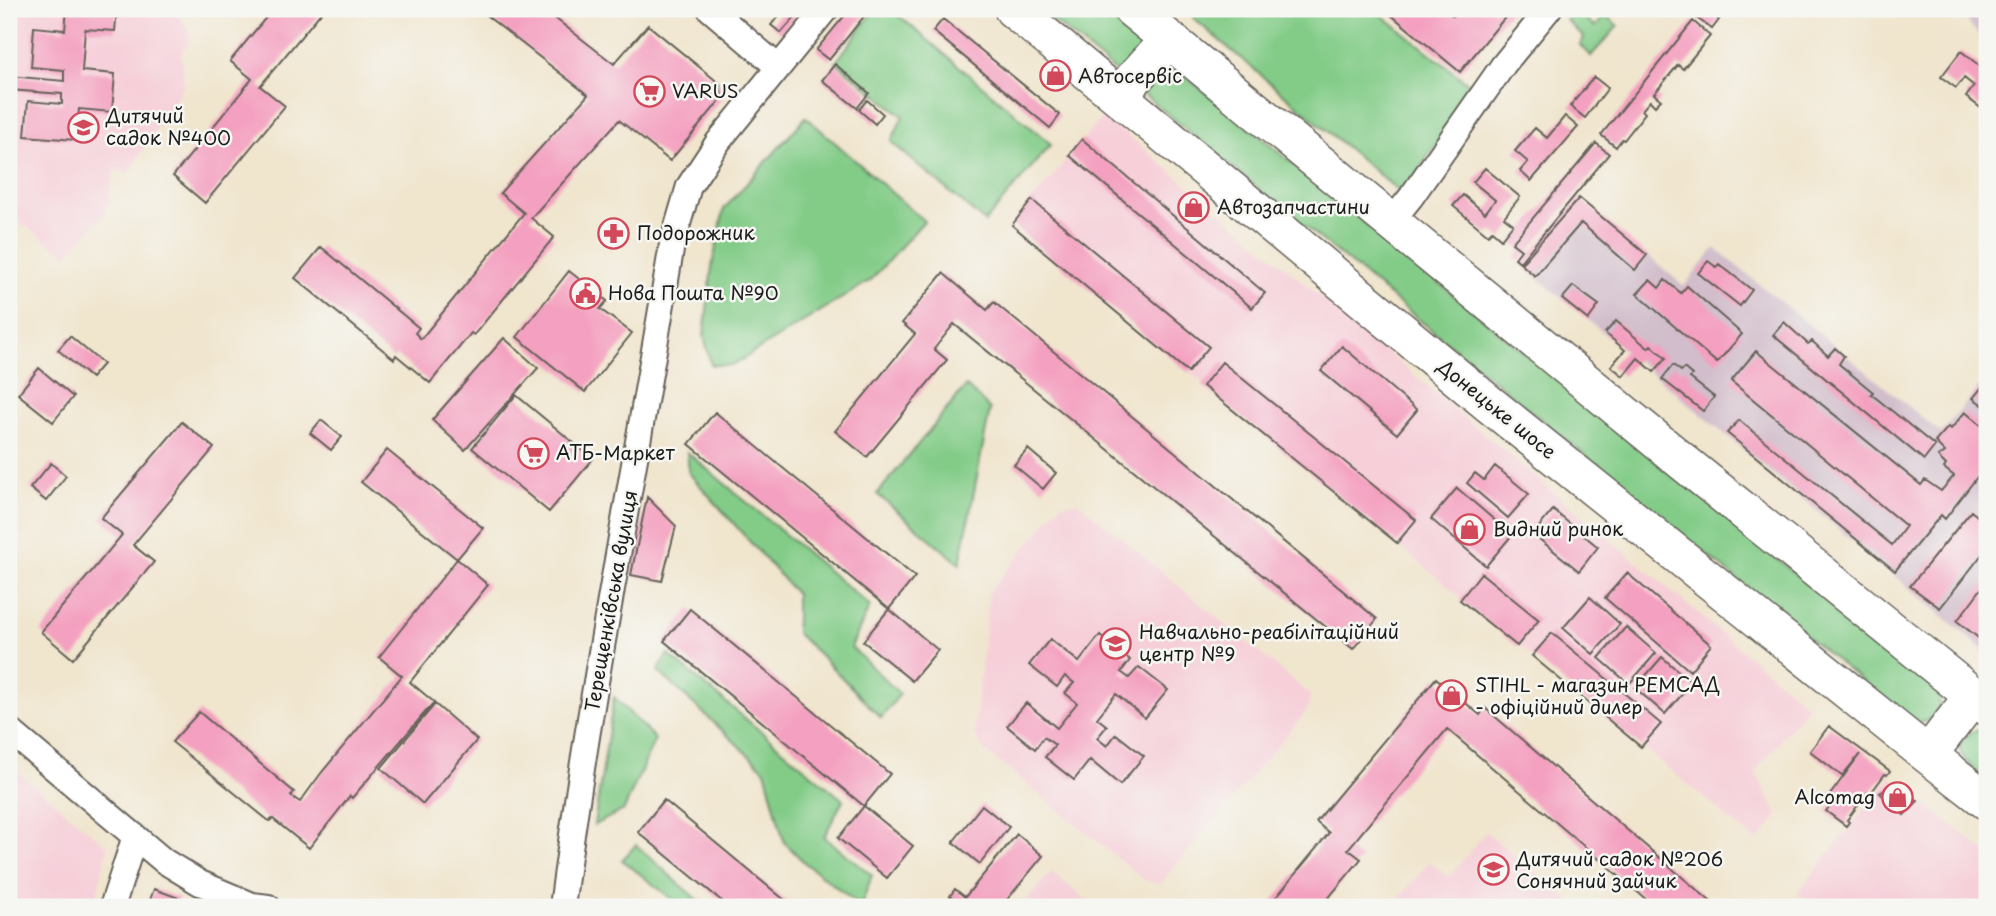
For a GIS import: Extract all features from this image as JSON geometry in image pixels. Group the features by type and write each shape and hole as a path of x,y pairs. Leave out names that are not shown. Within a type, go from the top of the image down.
{"highway":[{"name":"Донецьке шосе","path":"1013,9 1499,411 1987,801"},
{"path":"1132,9 1980,701 1927,755"},
{"path":"1119,95 1169,39"}],"street":[{"path":"710,9 778,67"},
{"name":"Терещенківська вулиця","path":"562,907 608,606 672,244 689,187 718,142 826,9"},
{"path":"1391,222 1504,64 1549,9"},
{"path":"9,730 164,861 200,883 252,905 268,907"},
{"path":"113,907 135,836"}],"shaded area":[{"name":"Дитячий садок №400","path":"9,9 175,9 192,35 181,54 184,85 128,173 115,169 106,212 67,255 9,215"},
{"path":"1957,9 1987,9 1987,41 1971,27"},
{"path":"1104,115 1808,706 1755,772 1778,816 1757,842 1012,225"},
{"path":"1579,198 1684,286 1715,248 1941,433 1987,378 1987,653 1521,264"},
{"name":"Навчально-реабілітаційний центр №9","path":"1078,502 1310,695 1306,712 1160,884 1145,880 983,749 974,734 989,592 1061,504"},
{"path":"9,765 108,847 94,907 9,907"},
{"path":"1891,777 1987,854 1987,907 1815,907 1797,893"},
{"name":"Дитячий садок №206 Сонячний зайчик","path":"1486,832 1577,907 1392,907 1429,862 1449,877"},
{"path":"1052,872 1094,907 1020,907"}],"green space":[{"path":"875,9 891,9 1051,144 985,222 891,142 903,116 836,62"},
{"path":"1039,9 1103,9 1938,690 1940,706 1927,721 1914,724"},
{"path":"1200,9 1374,9 1475,89 1402,194 1193,18"},
{"path":"1576,9 1595,27 1606,15 1618,26 1591,56 1580,45 1584,38 1566,20"},
{"path":"806,117 924,221 871,280 733,365 711,365 704,336 712,267 724,209"},
{"path":"966,386 990,409 960,564 877,494"},
{"path":"687,452 870,606 851,647 900,694 881,718 796,633 796,594 689,473"},
{"path":"668,654 843,800 824,837 872,875 861,906 805,863 784,842 765,770 658,671"},
{"path":"614,697 655,739 624,810 594,825"},
{"path":"1978,729 1987,730 1987,780 1966,761 1960,748 1967,735"},
{"path":"636,845 705,907 682,907 622,860"}],"building":[{"path":"67,9 117,9 115,31 85,29 82,71 115,74 112,112 79,109 76,140 25,136 28,101 62,104 62,94 9,90 9,76 64,81 64,70 31,67 34,27 65,30"},
{"path":"273,9 324,9 260,86 285,106 205,203 173,176 252,79 230,61"},
{"path":"478,9 543,9 614,64 648,25 720,84 722,98 670,161 619,120 531,218 554,237 474,335 471,333 430,383 396,355 394,359 295,278 321,247 419,328 415,333 421,339 524,213 500,193 588,95"},
{"path":"784,9 802,9 781,33 771,25"},
{"path":"850,9 870,9 829,60 816,50"},
{"path":"1384,9 1444,9 1453,16 1460,9 1512,9 1460,72"},
{"path":"1699,9 1706,9 1719,20 1712,29 1694,16"},
{"path":"943,19 1060,115 1050,128 933,31"},
{"path":"1693,21 1710,36 1683,69 1678,65 1654,94 1661,100 1655,106 1650,101 1642,110 1645,113 1616,147 1601,135"},
{"path":"1961,51 1987,72 1987,100 1981,108 1966,97 1974,86 1964,78 1956,88 1941,77"},
{"path":"835,64 869,93 857,108 822,80"},
{"path":"1594,77 1608,88 1585,118 1570,106"},
{"path":"867,100 883,114 875,124 859,110"},
{"path":"1565,116 1578,127 1531,181 1520,171 1528,162 1515,151 1535,128 1547,138"},
{"path":"1082,139 1265,293 1252,308 1069,155"},
{"path":"1596,143 1609,154 1520,262 1515,258 1521,250 1512,243"},
{"path":"1485,168 1520,197 1504,217 1513,224 1501,239 1492,231 1488,235 1453,206 1463,195 1485,213 1495,200 1473,182"},
{"path":"1579,198 1647,255 1635,270 1581,223 1535,276 1521,264"},
{"path":"1032,200 1209,347 1188,372 1012,225"},
{"path":"1708,261 1716,267 1719,264 1752,290 1740,306 1698,273"},
{"path":"569,271 607,301 600,309 632,333 585,392 517,337"},
{"path":"943,273 987,310 994,302 1377,619 1353,649 954,324 934,349 947,360 867,457 835,431 915,334 902,323"},
{"path":"1650,280 1659,288 1665,280 1681,293 1687,286 1742,334 1717,363 1637,294"},
{"path":"1573,286 1599,305 1588,320 1562,299"},
{"path":"1616,321 1648,348 1651,345 1666,358 1654,372 1638,358 1623,376 1611,366 1625,350 1605,333"},
{"path":"1784,322 1808,344 1812,341 1828,356 1835,348 1844,356 1839,364 1935,446 1924,460 1773,335"},
{"path":"70,336 103,364 91,378 58,350"},
{"path":"504,338 538,368 465,450 432,420"},
{"path":"1342,346 1417,410 1397,434 1321,371"},
{"path":"1756,351 1921,485 1925,480 1941,491 1954,476 1944,468 1946,465 1938,457 1945,452 1935,442 1948,427 1951,429 1965,412 1987,430 1987,464 1945,519 1941,515 1895,571 1727,433 1739,420 1892,545 1906,526 1731,381"},
{"path":"1222,362 1416,520 1397,543 1203,386"},
{"path":"1673,365 1681,371 1684,368 1692,375 1690,378 1714,397 1703,411 1662,379"},
{"path":"39,368 73,397 53,422 18,394"},
{"path":"1987,381 1987,408 1973,398"},
{"name":"АТБ-Маркет","path":"516,395 593,459 549,512 472,448"},
{"path":"715,412 915,577 889,609 689,444"},
{"path":"321,420 342,437 331,450 310,433"},
{"path":"182,422 214,448 133,545 154,562 73,659 41,632 122,535 101,518"},
{"path":"1028,449 1056,473 1043,489 1014,465"},
{"path":"387,450 483,528 457,559 361,482"},
{"path":"51,463 66,476 46,501 30,488"},
{"path":"1495,466 1529,494 1508,518 1467,483 1475,473 1484,480"},
{"path":"1457,488 1512,535 1486,566 1431,519"},
{"path":"647,497 676,526 662,581 631,575"},
{"path":"1553,510 1598,547 1579,571 1533,534"},
{"path":"1971,511 1987,524 1987,548 1940,608 1910,586"},
{"path":"457,559 488,585 410,682 434,702 352,798 350,796 309,848 273,819 269,821 172,742 199,712 294,792 291,796 300,802 402,676 379,657"},
{"path":"1481,573 1539,620 1517,646 1460,600"},
{"path":"1627,573 1711,645 1690,671 1605,598"},
{"path":"1987,581 1987,642 1986,644 1957,621"},
{"path":"1590,597 1620,624 1593,654 1563,628"},
{"path":"690,609 890,774 864,806 664,641"},
{"path":"889,609 938,650 912,681 863,641"},
{"path":"1626,627 1656,653 1629,684 1599,658"},
{"path":"1552,633 1661,724 1641,747 1532,656"},
{"path":"1100,635 1130,660 1121,672 1129,678 1139,667 1168,690 1145,718 1116,694 1097,718 1107,726 1097,738 1107,746 1116,734 1144,756 1120,785 1090,760 1074,780 1045,757 1055,745 1044,737 1035,749 1007,726 1026,703 1057,728 1077,703 1065,693 1074,683 1065,676 1057,687 1029,665 1050,639 1079,662"},
{"path":"1662,657 1692,683 1665,714 1635,688"},
{"path":"1436,678 1480,715 1485,708 1717,907 1655,907 1447,729 1348,849 1361,859 1321,907 1268,907 1329,833 1316,822"},
{"path":"435,704 477,740 423,804 381,768"},
{"path":"1829,726 1890,771 1870,794 1867,793 1847,820 1849,822 1846,826 1826,811 1835,799 1830,795 1860,754 1842,776 1810,751"},
{"name":"Alcomag","path":"1893,785 1918,801 1904,815 1880,793"},
{"path":"664,800 793,907 729,907 638,832"},
{"path":"982,805 1009,827 980,864 953,842"},
{"path":"864,806 913,846 887,878 838,838"},
{"path":"1017,834 1043,856 1001,907 957,907 960,904 950,896 955,889 965,897"},
{"path":"154,889 179,898 175,907 161,907 149,903"}],"place":[{"name":"Автосервіс","path":"1055,76"},
{"name":"VARUS","path":"649,91"},
{"name":"Дитячий садок №400","path":"83,127"},
{"name":"Автозапчастини","path":"1194,207"},
{"name":"Подорожник","path":"614,233"},
{"name":"Нова Пошта №90","path":"585,293"},
{"name":"АТБ-Маркет","path":"533,453"},
{"name":"Видний ринок","path":"1470,529"},
{"name":"Навчально-реабілітаційний центр №9","path":"1116,643"},
{"name":"STIHL - магазин РЕМСАД - офіційний дилер","path":"1452,696"},
{"name":"Alcomag","path":"1898,797"},
{"name":"Дитячий садок №206 Сонячний зайчик","path":"1493,870"}]}
